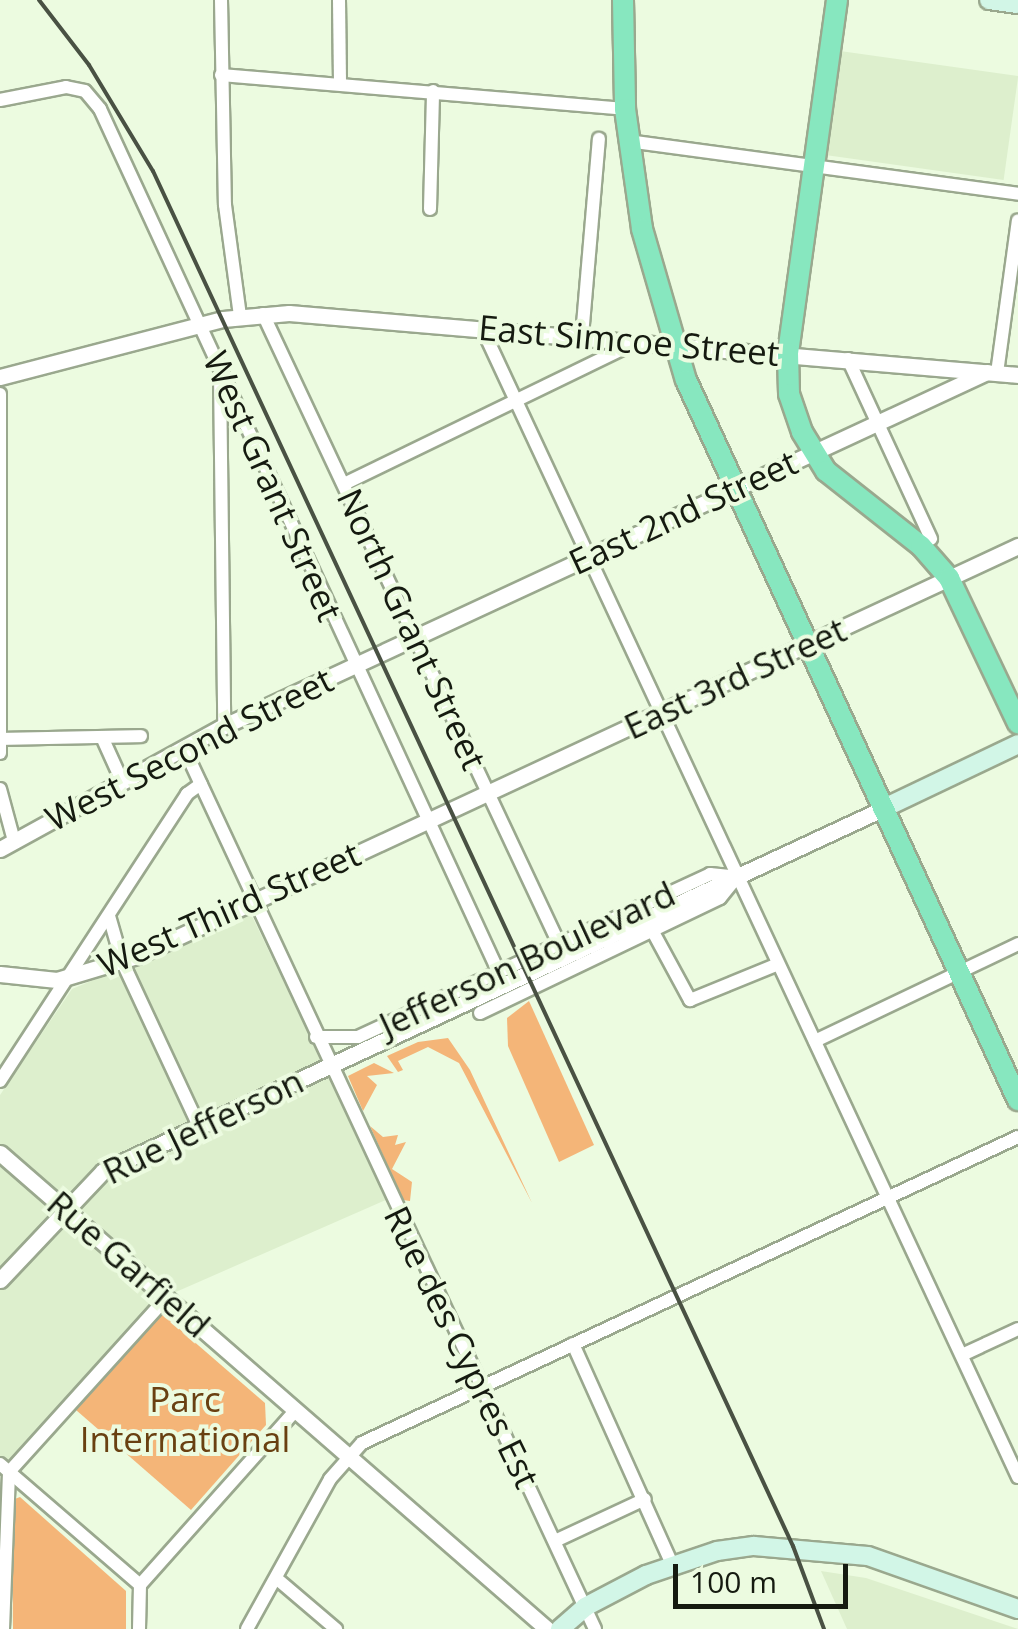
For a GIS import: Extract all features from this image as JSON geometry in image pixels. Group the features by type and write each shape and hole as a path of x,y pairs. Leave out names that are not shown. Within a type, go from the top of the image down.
{"highway":[{"path":"622,0 628,140 649,260 674,344 733,488 1018,1100"},
{"path":"837,0 788,353 792,404 813,452 838,484 921,546 949,578 1018,723"}],"main road":[{"path":"989,0 1018,4"},
{"name":"Jefferson Boulevard","path":"882,809 1018,744"},
{"path":"560,1629 585,1607 672,1564 741,1547 794,1546 868,1556 1018,1609"}],"street":[{"path":"221,0 225,205 240,316"},
{"path":"339,0 340,82"},
{"path":"222,75 625,109"},
{"name":"West Grant Street","path":"0,100 66,86 93,99 202,325 353,665 499,973"},
{"path":"430,209 433,91"},
{"path":"582,336 599,139"},
{"path":"628,140 1018,194"},
{"path":"992,372 1018,220"},
{"name":"East Simcoe Street","path":"0,377 202,325 263,314 582,336 1018,375"},
{"name":"North Grant Street","path":"263,314 559,944"},
{"path":"482,328 585,558 661,712 1018,1477"},
{"path":"344,484 638,341"},
{"path":"848,359 931,539"},
{"path":"220,367 224,726"},
{"name":"East 2nd Street","path":"380,654 733,488 992,372"},
{"path":"0,394 0,753"},
{"name":"East 3rd Street","path":"452,809 1018,546"},
{"name":"West Second Street","path":"7,845 224,726 380,654"},
{"path":"102,736 122,781"},
{"path":"0,739 141,736"},
{"name":"Rue des Cypres Est","path":"184,748 594,1629"},
{"path":"0,1081 187,794 200,784"},
{"path":"0,789 7,845"},
{"name":"West Third Street","path":"0,974 69,978 122,961 452,809"},
{"name":"Jefferson Boulevard","path":"329,1065 882,809"},
{"name":"Jefferson Boulevard","path":"316,1037 358,1038 710,874 737,877"},
{"name":"Jefferson Boulevard","path":"480,1014 720,898 737,877"},
{"path":"109,916 122,961 199,1126"},
{"path":"652,930 690,1000 778,964"},
{"path":"816,1041 1018,944"},
{"name":"Rue Jefferson","path":"0,1280 97,1174 329,1065"},
{"path":"247,1629 348,1455 378,1434 1018,1137"},
{"name":"Rue Garfield","path":"0,1153 547,1629"},
{"path":"3,1629 5,1468 167,1297"},
{"path":"962,1354 1018,1328"},
{"path":"574,1344 672,1564"},
{"path":"138,1629 140,1585 296,1410"},
{"path":"5,1468 140,1585"},
{"path":"555,1541 645,1499"},
{"path":"276,1578 336,1629"}],"shaded area":[{"path":"840,51 1018,76 1004,180 825,155"},
{"path":"251,914 388,1199 153,1302 0,1475 0,1095 72,989"},
{"path":"821,1571 866,1578 1018,1629 847,1629"}],"green space":[{"path":"529,1001 594,1145 559,1162 508,1046 507,1018"},
{"path":"448,1038 470,1070 532,1203 459,1063 428,1047 398,1061 403,1070 398,1072 387,1056 418,1042"},
{"path":"374,1063 394,1073 367,1076 377,1085 363,1111 348,1076"},
{"path":"370,1126 383,1137 398,1135 395,1145 406,1142 392,1169 412,1182 410,1201 403,1200"},
{"name":"Parc International","path":"161,1313 265,1403 266,1425 191,1510 76,1410"},
{"path":"20,1497 126,1591 126,1629 13,1629 12,1500"}],"railway":[{"path":"39,0 89,65 153,171 793,1546 824,1629"}]}
